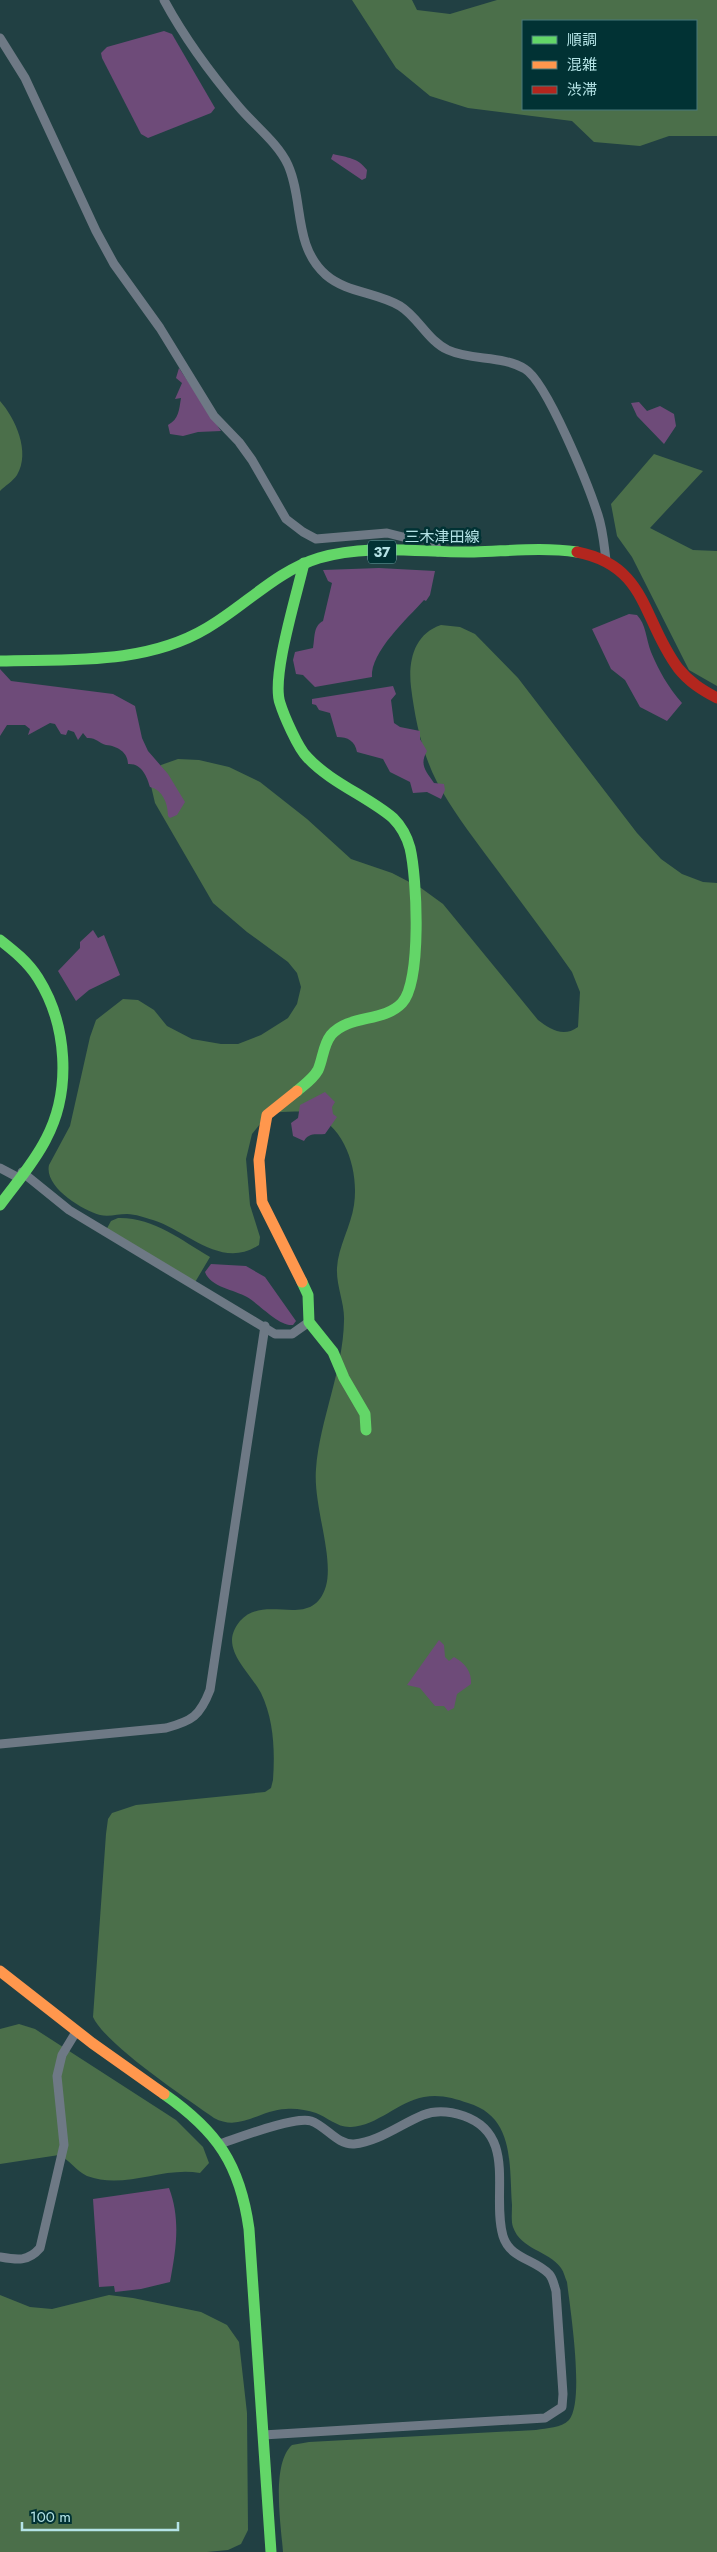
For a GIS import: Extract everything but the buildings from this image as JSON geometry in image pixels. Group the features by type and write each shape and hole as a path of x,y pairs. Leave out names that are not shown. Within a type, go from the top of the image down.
{"street":[{"path":"164,0 175,20 238,106 287,163 293,178 302,237 312,258 326,274 344,287 380,297 401,307 446,350 513,363 528,370 539,382 551,402 598,514 606,560"},
{"path":"0,38 25,78 96,231 114,264 160,328 214,416 252,460 286,519 316,539 387,533 403,537 431,538 436,542 438,552"},
{"name":"三木津田線","path":"0,661 88,658 136,654 174,644 208,629 304,564 349,553 551,550 589,554 606,560 623,570 645,601 665,648 679,669 695,685 717,698"},
{"path":"304,564 282,660 277,691 280,704 306,756 322,770 394,819 404,832 410,848 415,951 412,987 404,1002 385,1014 344,1024 332,1034 325,1044 315,1075 276,1105 267,1115 264,1123 259,1160 262,1202 308,1295 309,1322 333,1352 365,1414 366,1430"},
{"path":"0,940 29,966 49,998 61,1030 64,1061 62,1092 51,1129 34,1158 0,1205"},
{"path":"0,1168 21,1175 69,1210 265,1326 275,1334 292,1334 309,1322"},
{"path":"0,1744 166,1728 185,1723 197,1715 204,1704 210,1690 265,1326"},
{"path":"0,1971 76,2032 201,2123 220,2144 234,2167 246,2204 271,2552"},
{"path":"0,2257 19,2260 32,2257 40,2248 64,2145 57,2076 62,2055 76,2032"},
{"path":"220,2144 297,2120 311,2121 350,2144 364,2143 426,2114 441,2112 477,2120 488,2131 496,2145 503,2236 516,2255 541,2267 551,2275 556,2291 563,2394 562,2407 545,2418 263,2435"}],"green space":[{"path":"352,0 412,0 417,10 450,14 497,0 717,0 717,136 669,136 640,146 594,142 572,121 468,108 430,96 396,68"},
{"path":"0,401 16,426 22,446 22,456 21,466 17,475 0,491"},
{"path":"654,454 703,471 650,528 693,550 717,551 717,686 689,670 632,557 617,536 611,504"},
{"path":"441,625 460,627 475,634 518,678 637,833 661,859 682,874 703,882 717,883 717,2552 283,2552 279,2511 279,2480 281,2466 292,2445 309,2442 536,2430 566,2423 574,2410 576,2394 575,2354 567,2282 556,2262 522,2241 513,2227 509,2159 506,2144 502,2131 494,2119 483,2110 452,2098 430,2096 415,2099 361,2126 346,2127 316,2113 293,2109 276,2110 241,2122 223,2122 214,2118 167,2085 130,2056 113,2042 93,2017 106,1834 108,1819 112,1813 136,1805 265,1792 271,1788 274,1747 269,1714 261,1693 235,1654 232,1637 240,1621 251,1613 275,1609 299,1610 310,1607 319,1600 326,1586 328,1574 326,1545 317,1498 316,1469 318,1450 343,1340 344,1315 337,1268 354,1205 355,1192 352,1165 341,1139 333,1128 322,1119 310,1113 300,1112 269,1113 252,1134 246,1159 250,1205 260,1237 259,1245 245,1252 231,1253 218,1251 166,1225 140,1216 127,1214 103,1216 92,1212 75,1203 58,1189 49,1173 49,1165 70,1126 90,1037 96,1020 123,999 138,1000 154,1010 167,1026 192,1039 221,1044 238,1044 261,1035 288,1018 297,1004 301,987 297,973 288,962 247,932 213,903 155,803 151,786 155,772 161,765 178,759 199,760 229,767 260,782 307,819 351,859 392,873 421,888 443,904 538,1020 552,1029 562,1032 578,1027 580,992 572,972 460,820 437,782 427,759 420,736 410,677 412,658 419,642 424,635"},
{"path":"118,1218 143,1221 155,1225 210,1257 194,1284 105,1232 111,1221"},
{"path":"19,2024 35,2029 176,2120 203,2147 209,2163 200,2173 172,2172 115,2180 101,2180 87,2176 59,2155 0,2164 0,2029"},
{"path":"0,2295 30,2307 52,2309 109,2295 133,2298 201,2312 227,2325 239,2342 247,2413 248,2530 241,2544 228,2550 207,2552 0,2552"}],"shaded area":[{"path":"164,31 172,34 215,108 211,113 148,138 141,134 101,53 107,47"},
{"path":"333,154 360,163 367,170 366,178 362,180 331,159"},
{"path":"179,368 221,431 198,432 183,436 170,434 168,425 176,417 181,398 175,399 182,383 176,378"},
{"path":"639,402 647,411 660,406 674,414 676,426 664,444 637,416 631,403"},
{"path":"379,568 435,571 430,595 383,646 373,667 372,677 315,687 303,675 296,674 293,660 295,652 313,648 316,629 323,621 332,583 328,581 323,570"},
{"path":"629,614 637,615 640,619 657,666 668,685 682,703 667,721 640,707 625,680 611,669 592,629"},
{"path":"0,669 11,681 113,694 135,706 142,738 148,751 168,774 185,802 177,815 170,818 168,816 166,802 161,794 150,787 140,768 133,764 128,764 126,756 118,748 92,738 87,738 83,733 78,740 74,732 68,730 66,735 61,734 55,724 50,723 28,735 30,729 25,725 7,725 0,736"},
{"path":"393,686 396,694 391,700 394,723 400,727 420,731 420,739 427,751 424,768 434,783 444,784 445,790 441,799 427,792 413,793 410,782 390,772 383,759 357,752 355,745 350,740 337,737 330,713 319,710 316,705 312,704 312,699"},
{"path":"93,930 98,938 104,935 120,975 89,990 76,1001 58,971 80,948 80,942"},
{"path":"325,1092 335,1102 332,1107 333,1114 337,1117 325,1134 311,1135 304,1141 293,1136 291,1123 298,1118 300,1105"},
{"path":"211,1264 246,1266 265,1277 296,1321 293,1325 288,1325 247,1297 217,1285 205,1272"},
{"path":"439,1640 444,1645 445,1657 449,1661 454,1657 461,1662 467,1668 471,1680 471,1684 457,1694 454,1708 448,1711 444,1706 435,1706 420,1688 407,1685"},
{"path":"169,2188 173,2200 176,2223 170,2282 141,2289 115,2292 114,2286 99,2287 93,2199"}],"traffic: fast":[{"path":"0,661 106,658 158,648 183,640 207,628 289,571 319,558 338,553 377,550 455,552 539,550 577,552"},
{"path":"297,1091 318,1070 328,1039 338,1028 385,1013 402,1003 408,992 413,974 416,928 415,882 410,848 401,828 383,810 338,782 303,753 280,703 278,691 282,655 304,563"},
{"path":"0,940 30,967 48,996 60,1036 63,1057 63,1079 60,1100 46,1139 36,1156 0,1205"},
{"path":"302,1282 308,1295 309,1322 333,1352 344,1378 365,1414 366,1430"},
{"path":"164,2094 198,2122 223,2151 232,2167 245,2206 249,2229 271,2552"}],"traffic: slow":[{"path":"297,1091 267,1115 259,1160 262,1202 302,1282"},
{"path":"0,1971 92,2043 164,2094"}],"traffic: jam":[{"path":"577,552 600,559 618,569 631,582 641,597 666,650 678,668 696,685 717,698"}]}
